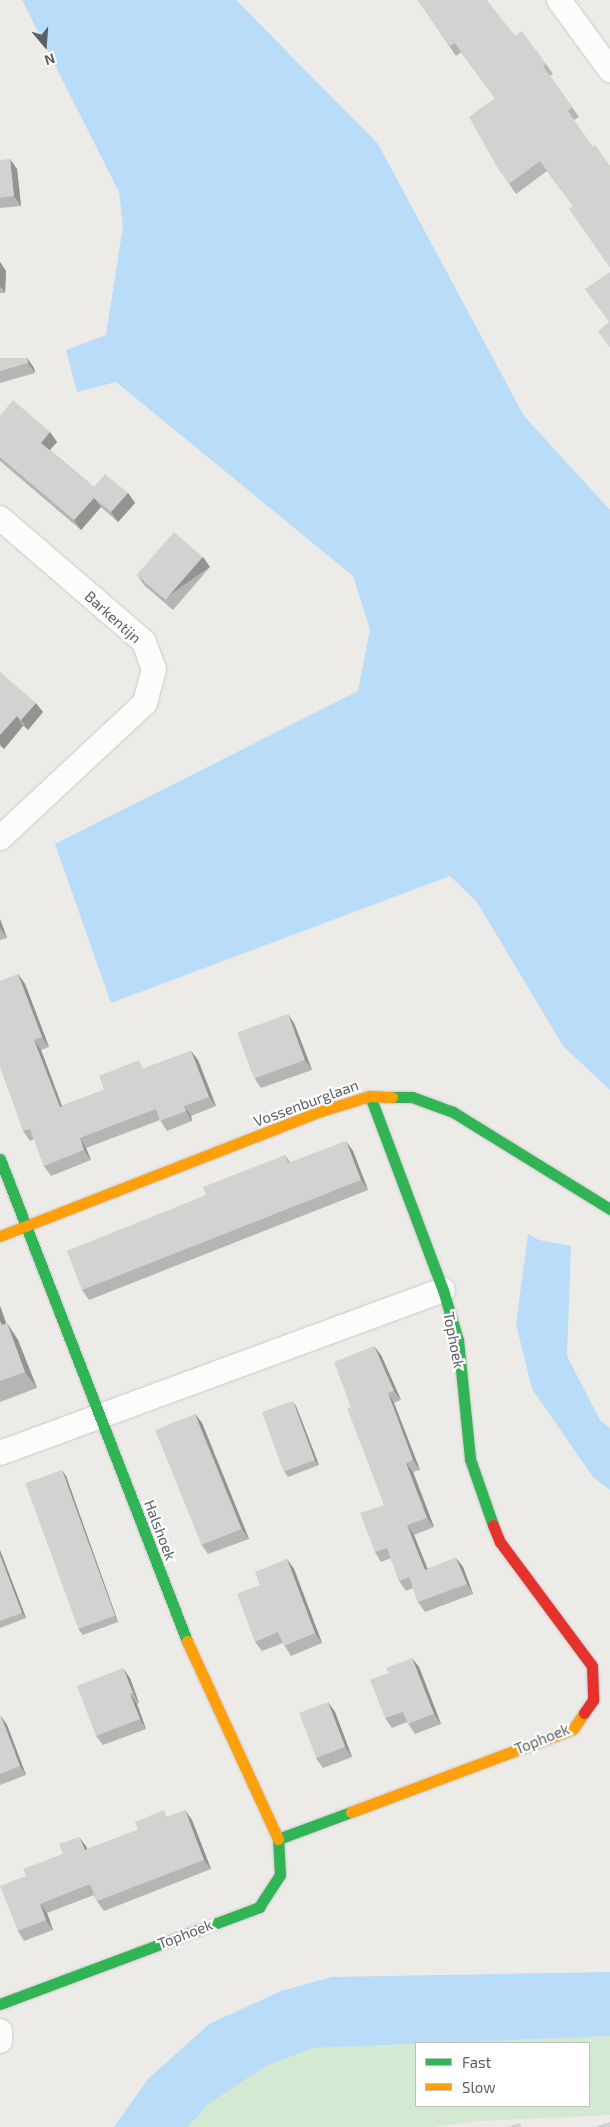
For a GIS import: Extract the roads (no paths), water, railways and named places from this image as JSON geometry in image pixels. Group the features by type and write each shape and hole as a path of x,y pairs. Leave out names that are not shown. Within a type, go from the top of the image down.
{"street":[{"path":"559,0 610,70"},
{"name":"Barkentijn","path":"0,518 144,642 154,669 144,703 0,838"},
{"name":"Vossenburglaan","path":"0,1236 321,1111 370,1096 412,1097 453,1112 610,1209"},
{"name":"Tophoek","path":"0,2004 260,1906 280,1875 278,1839 573,1728 593,1700 592,1666 500,1542 480,1495 470,1459 458,1340 444,1290 370,1096"},
{"path":"0,1159 25,1227"},
{"name":"Halshoek","path":"25,1227 100,1415 192,1655 278,1839"},
{"path":"0,1452 444,1290"},
{"path":"0,2031 0,2042"}],"water":[{"path":"22,0 236,0 378,144 524,416 610,510 610,1090 563,1046 477,902 450,876 111,1003 55,844 358,691 370,629 353,576 116,382 77,392 66,350 106,335 123,226 119,192"},
{"path":"528,1234 539,1240 571,1246 567,1356 600,1420 610,1428 610,1490 593,1477 532,1389 516,1324"},
{"path":"610,1972 610,2036 415,2042 415,2044 313,2048 266,2066 207,2105 188,2127 114,2127 148,2079 209,2024 281,1991 332,1977"}]}
